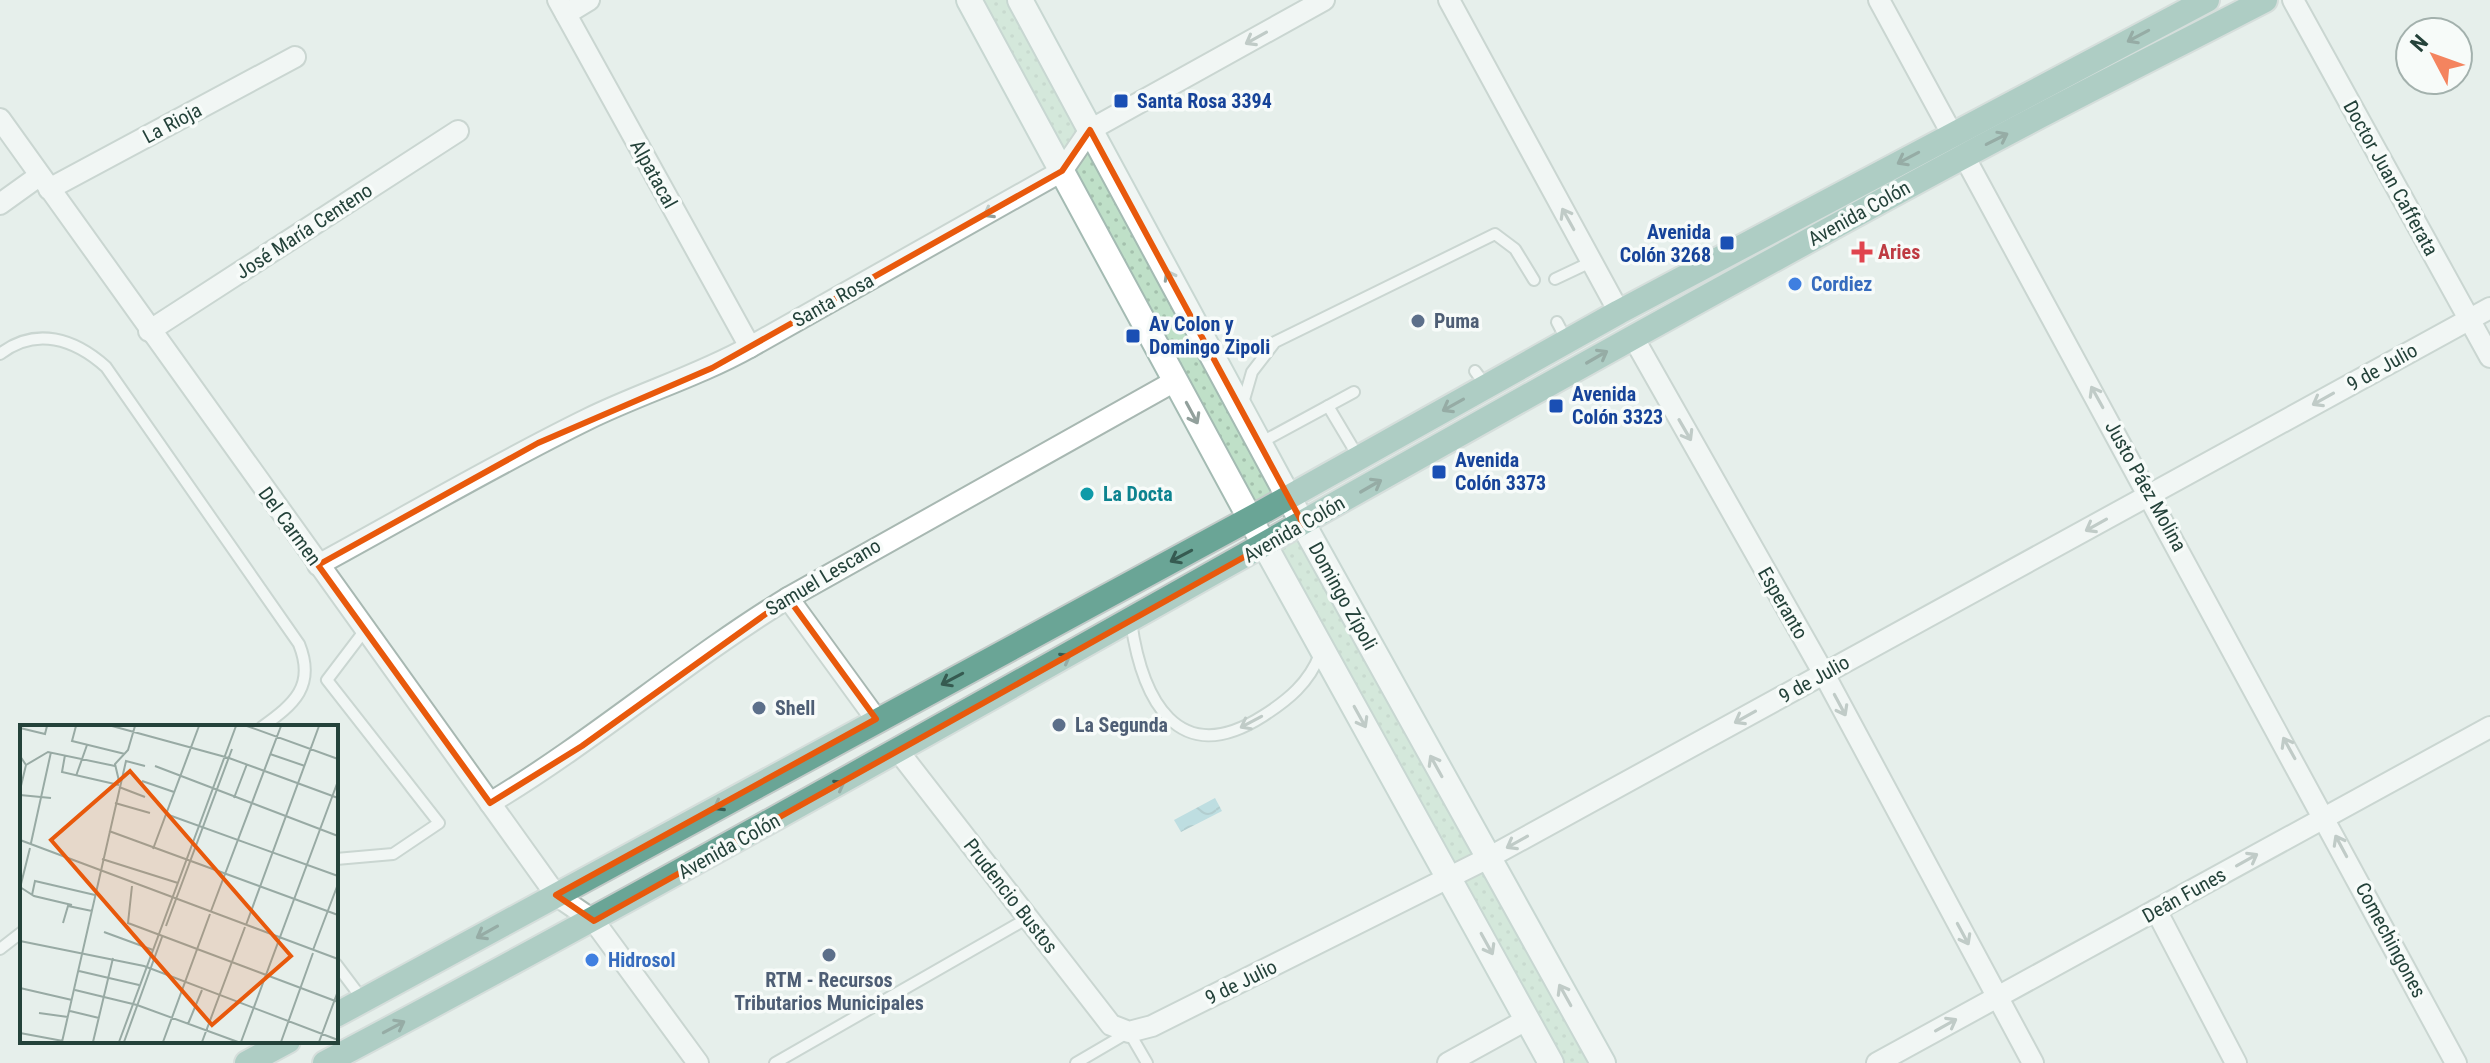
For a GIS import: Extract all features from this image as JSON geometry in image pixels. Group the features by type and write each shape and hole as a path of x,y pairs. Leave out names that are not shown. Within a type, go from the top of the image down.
{"main road":[{"path":"969,0 1250,519 1551,1063"},
{"name":"Domingo Zípoli","path":"1020,0 1303,524 1603,1063"},
{"name":"Avenida Colón","path":"338,1014 876,719 1250,519 1359,458 1481,379 1562,332 1619,312 2207,0"},
{"name":"Avenida Colón","path":"325,1063 594,921 899,752 1633,337 1964,156 2265,0"},
{"path":"247,1063 284,1043"}],"street":[{"path":"562,7 589,0"},
{"name":"Santa Rosa","path":"318,565 538,443 629,399 712,368 750,347 1062,171 1090,130 1324,0"},
{"path":"1449,0 1619,312"},
{"path":"1879,0 1952,134"},
{"name":"Doctor Juan Cafferata","path":"2293,0 2490,357"},
{"name":"Alpatacal","path":"562,7 750,347"},
{"name":"La Rioja","path":"0,204 295,57"},
{"name":"Del Carmen","path":"0,119 556,895 594,921"},
{"name":"José María Centeno","path":"149,331 458,131"},
{"name":"Del Carmen","path":"0,146 25,157"},
{"name":"Justo Páez Molina","path":"1964,156 2326,817"},
{"name":"9 de Julio","path":"1129,1032 1152,1026 1451,878 2490,308"},
{"name":"Esperanto","path":"1633,337 1824,674 2033,1063"},
{"name":"Samuel Lescano","path":"490,803 559,761 753,619 1175,381"},
{"path":"788,598 876,719"},
{"name":"Deán Funes","path":"1877,1063 2490,727"},
{"name":"Prudencio Bustos","path":"899,752 1111,1025 1129,1032"},
{"name":"Comechingones","path":"2326,817 2456,1063"},
{"path":"2156,910 2236,1063"},
{"path":"594,921 698,1063"},
{"path":"1448,1063 1528,1019"}],"lane":[{"path":"1241,409 1252,372 1275,342 1453,252 1495,234 1515,249 1534,280"},
{"path":"1555,279 1591,262"},
{"path":"0,354 24,340 59,339 95,357 115,380 299,644 307,663 302,690 285,710 265,725"},
{"path":"1260,443 1354,392"},
{"path":"1328,406 1359,458"},
{"path":"1131,622 1136,660 1153,697 1175,726 1192,735 1213,738 1248,726 1288,700 1313,672 1322,649"},
{"path":"338,859 393,854 439,823 327,680 365,630"},
{"path":"775,1063 1028,918"},
{"path":"0,949 20,934"},
{"path":"338,967 363,1000"},
{"path":"1076,1063 1129,1032 1147,1063"}],"highlighted area":[{"path":"1090,130 1303,524 594,921 556,895 876,719 788,598 582,746 490,803 318,565 538,443 712,368 1062,171"}],"green space":[{"path":"969,0 1020,0 1289,497 1250,519"},
{"path":"1303,524 1603,1063 1551,1063 1265,546"}],"water":[{"path":"1215,798 1222,811 1181,832 1174,820"}],"place":[{"name":"Santa Rosa 3394","path":"1121,101"},
{"name":"Avenida Colón 3268","path":"1727,243"},
{"name":"Aries","path":"1862,252"},
{"name":"Cordiez","path":"1795,284"},
{"name":"Puma","path":"1418,321"},
{"name":"Av Colon y Domingo Zipoli","path":"1133,336"},
{"name":"Avenida Colón 3323","path":"1556,406"},
{"name":"Avenida Colón 3373","path":"1439,472"},
{"name":"La Docta","path":"1087,494"},
{"name":"Shell","path":"759,708"},
{"name":"La Segunda","path":"1059,725"},
{"name":"RTM - Recursos Tributarios Municipales","path":"829,955"},
{"name":"Hidrosol","path":"592,960"}]}
